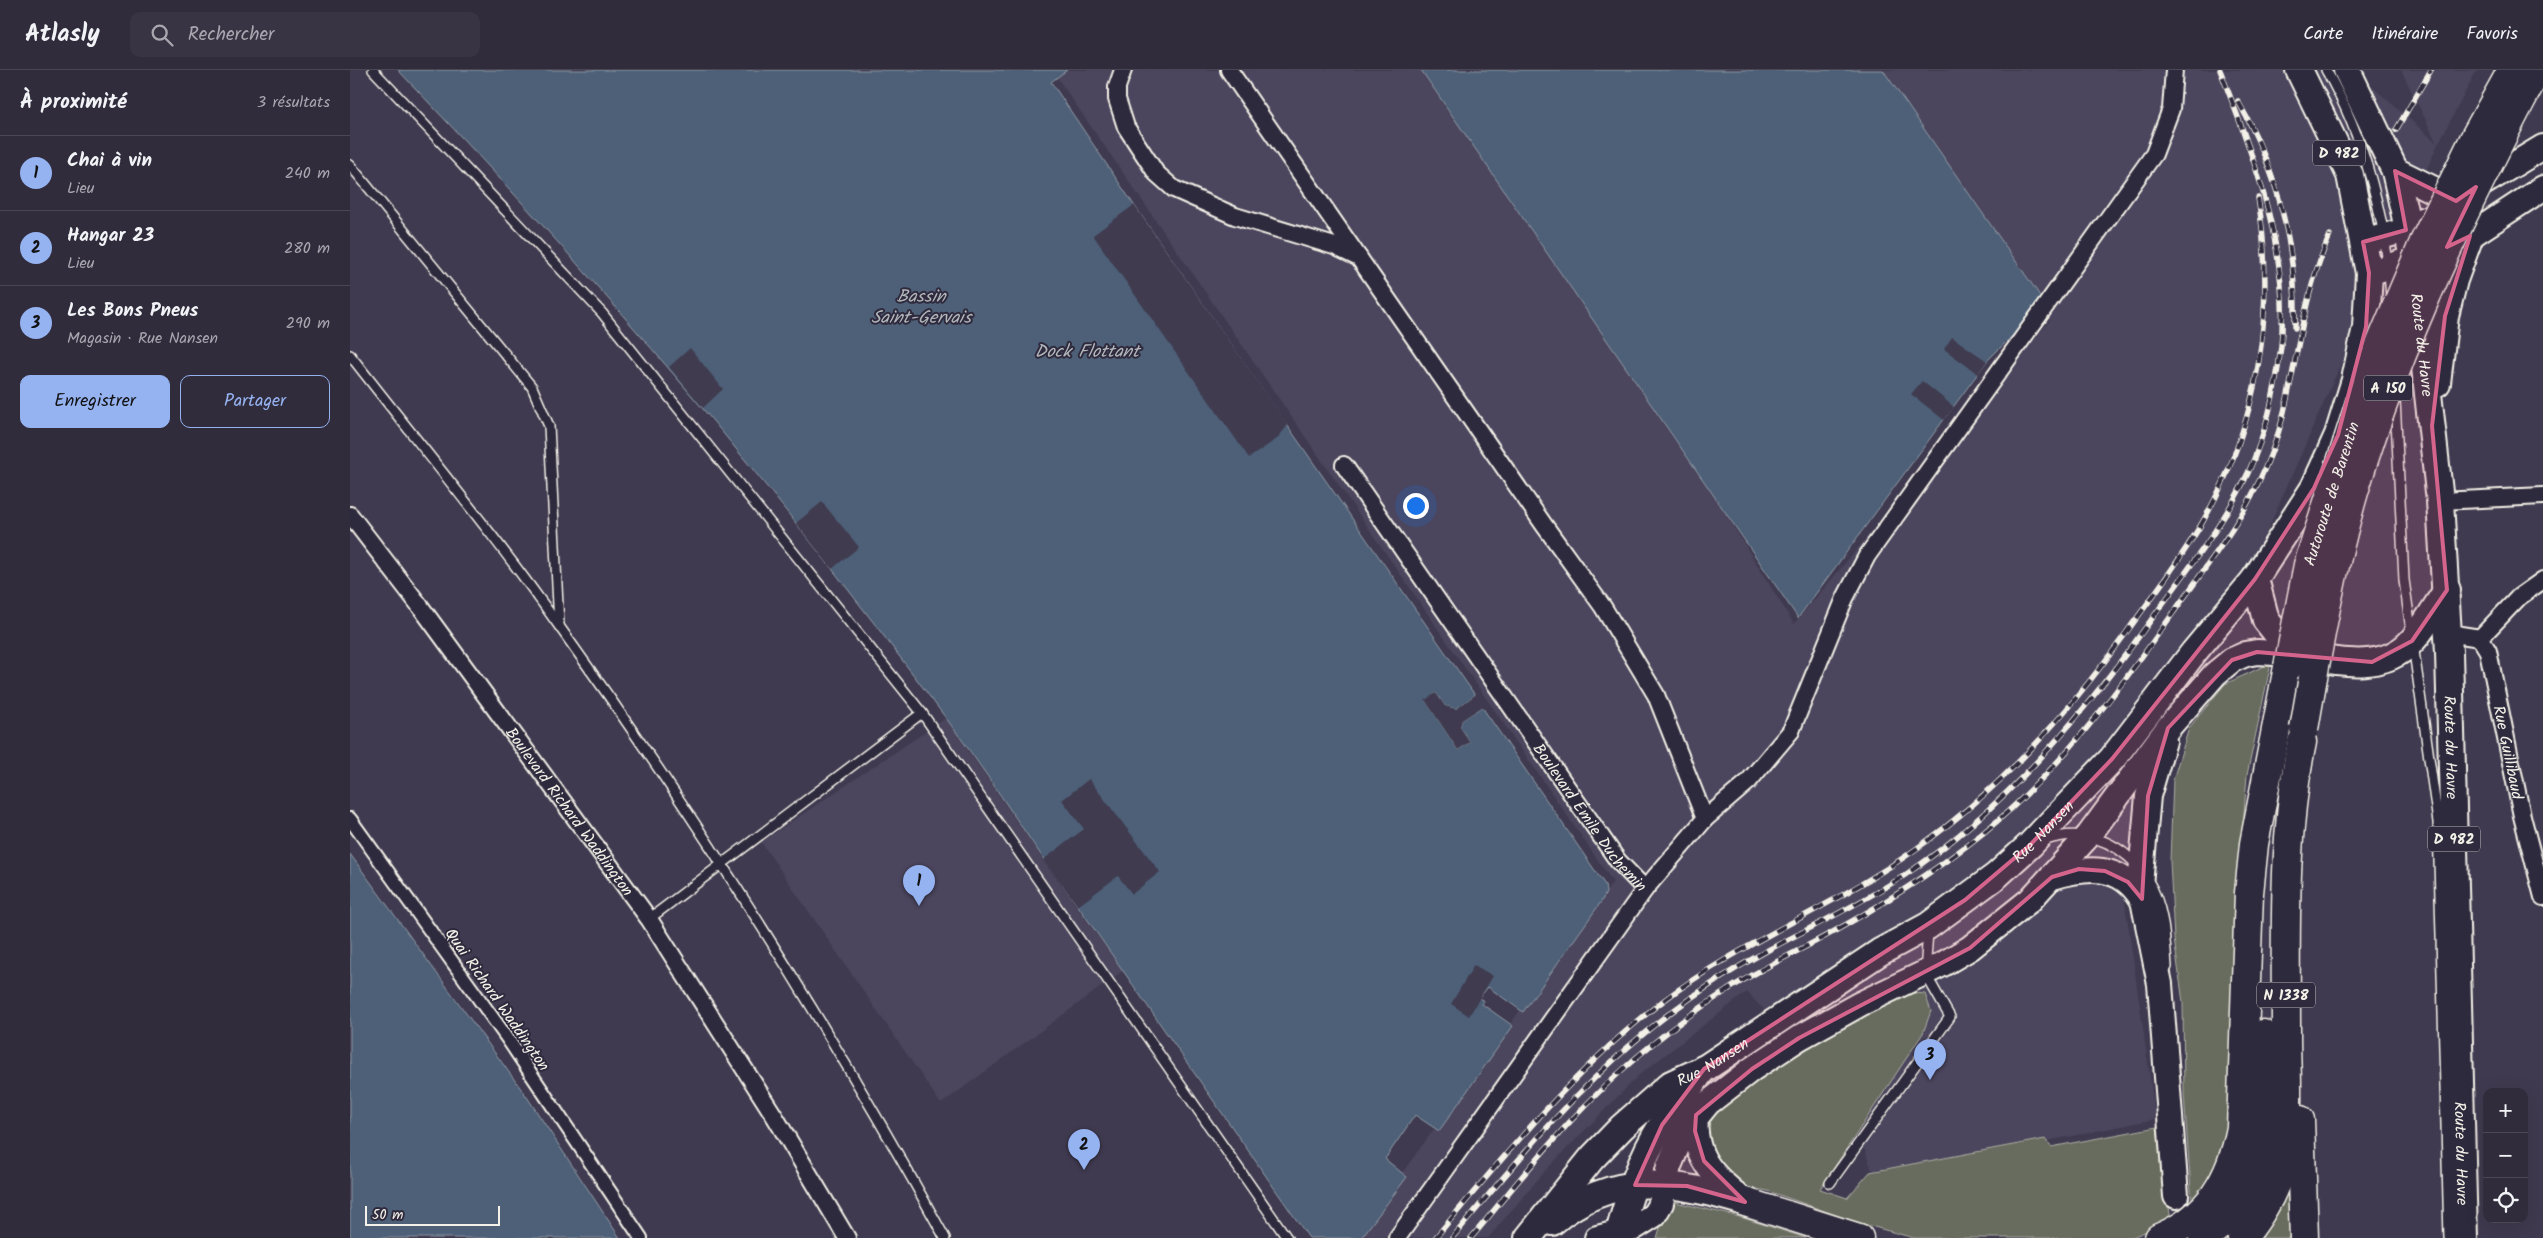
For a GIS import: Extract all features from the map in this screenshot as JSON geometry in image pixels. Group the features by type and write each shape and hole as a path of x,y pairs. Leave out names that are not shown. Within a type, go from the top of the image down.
{"highway":[{"name":"Autoroute de Barentin","path":"2294,737 2291,660 2308,565 2374,359 2424,242 2476,135 2512,70"},
{"name":"Autoroute de Barentin","path":"2294,737 2338,552 2376,424 2402,352 2447,247 2537,70"},
{"name":"A 150","path":"2203,1238 2211,1233 2232,1210 2250,1177 2258,1146 2262,1094 2268,830 2294,737"},
{"name":"A 150","path":"2294,737 2303,785 2295,902 2303,1234"},
{"path":"2159,1238 2178,1230 2211,1200 2229,1173 2236,1153 2241,1128 2249,893 2254,844 2294,737"},
{"name":"N 1338","path":"2242,1238 2253,1225 2272,1190 2280,1169 2284,1137 2286,1096 2286,891 2294,737"},
{"path":"1744,1202 1859,1238"}],"main road":[{"name":"D 982","path":"2299,70 2350,175 2384,236 2413,260"},
{"name":"D 982","path":"2347,70 2395,172 2405,214 2384,236 2378,270"},
{"path":"2384,236 2456,201 2543,147"},
{"path":"2395,172 2456,201"},
{"path":"2378,270 2413,260 2470,236 2543,188"},
{"path":"2432,426 2445,316 2454,280 2470,236"},
{"name":"Route du Havre","path":"2413,260 2440,500 2447,590 2464,1238"},
{"name":"Rue Nansen","path":"1528,1238 1592,1158 1622,1127 1671,1084 1704,1069 1880,952 1928,926 1996,876 2030,845 2112,759 2194,652 2256,579 2314,488 2338,435 2355,380 2378,270"},
{"path":"2256,579 2266,620 2291,660 2351,663 2372,662 2397,652 2412,642 2447,590"},
{"path":"2176,1196 2160,984 2150,927 2140,886 2148,796 2168,728 2194,652"},
{"name":"Rue Nansen","path":"1611,1236 1641,1225 1654,1215 1661,1203 1664,1183 1676,1148 1688,1125 1708,1103 1752,1068 1799,1038 1860,1004 1970,948 2030,900 2089,835 2168,728 2215,674 2232,660 2257,652 2291,660"},
{"path":"2052,877 2079,869 2106,872 2128,882 2142,900"},
{"path":"1611,1236 1645,1158 1662,1125 1704,1069"},
{"path":"1696,1115 1695,1131 1704,1161 1718,1179 1744,1202"},
{"path":"1532,1238 1570,1206 1600,1192 1635,1184 1664,1183 1686,1186 1744,1202"}],"street":[{"path":"1123,70 1117,87 1117,99 1126,127 1156,173 1174,188 1235,216 1334,246 1359,258"},
{"path":"1229,70 1544,525 1603,607 1656,695 1705,819"},
{"path":"1645,889 1705,819 1748,782 1791,731 1845,598 1867,556 2154,154 2171,109 2174,70"},
{"name":"Boulevard Émile Duchemin","path":"1344,465 1618,861 1645,889 1397,1238"},
{"path":"2440,500 2543,496"},
{"name":"Boulevard Richard Waddington","path":"350,515 420,606 649,919 775,1117 847,1238"},
{"path":"2448,633 2480,638 2519,597 2543,580"},
{"name":"Rue Guillibaud","path":"2480,638 2488,651 2522,816 2543,897"},
{"name":"Quai Richard Waddington","path":"350,819 507,1038 641,1238"}],"lane":[{"path":"373,70 602,313 922,713 1287,1238"},
{"path":"2326,70 2336,87 2368,169 2384,236"},
{"path":"350,165 532,387 549,426 559,625"},
{"path":"2378,270 2393,345"},
{"path":"350,355 559,625 721,864 880,1118 945,1238"},
{"path":"2393,355 2404,580 2438,822 2449,1238"},
{"path":"649,919 922,713"},
{"path":"2030,845 2068,835 2089,835 2121,852 2142,871 2158,901 2164,926 2176,1057 2170,1121"},
{"path":"1830,1183 1950,1017 1925,972 1928,926"}],"highlighted area":[{"path":"2395,171 2456,201 2476,187 2447,247 2470,236 2445,316 2432,426 2447,590 2412,641 2372,662 2257,652 2232,660 2168,728 2148,796 2142,899 2128,882 2105,871 2079,869 2052,877 1970,948 1799,1038 1752,1069 1696,1115 1695,1131 1704,1161 1745,1202 1687,1186 1635,1185 1662,1125 1704,1069 1965,900 2030,845 2112,759 2255,579 2314,488 2338,435 2366,327 2369,273 2363,242 2406,230"}],"shaded area":[{"path":"1064,70 1423,70 1720,505 1794,624 2050,320 1883,70 2353,70 2437,143 2401,70 2477,70 2438,144 2246,579 2142,805 2124,896 2156,1119 1874,1176 1846,1097 1747,992 1639,1075 1546,1170 1488,1238 1355,1238 1613,882 1056,76"},
{"path":"946,718 1043,860 1123,971 941,1104 761,842"}],"green space":[{"path":"2271,663 2247,775 2238,888 2230,1131 2217,1178 2192,1204 2184,1094 2183,1002 2174,939 2170,861 2173,780 2189,728 2225,684"},
{"path":"1904,992 1925,994 1931,1011 1923,1033 1820,1189 1847,1198 1870,1172 2045,1139 2051,1147 2157,1127 2171,1221 2130,1238 1914,1238 1856,1222 1768,1191 1735,1185 1715,1165 1708,1128 1718,1103 1787,1053"},
{"path":"2288,1182 2291,1238 2260,1238 2266,1231"},
{"path":"1675,1202 1740,1217 1806,1238 1657,1238 1660,1228"}],"water":[{"name":"Bassin Saint-Gervais","path":"398,70 1067,70 1051,82 1134,205 1475,695 1456,709 1445,706 1436,693 1426,701 1458,750 1470,742 1460,727 1462,720 1482,707 1605,885 1606,893 1601,902 1523,1012 1488,987 1479,998 1484,1001 1482,1004 1513,1026 1439,1131 1415,1115 1385,1159 1407,1177 1361,1238 1309,1238 970,751 835,573 748,463 652,348 501,180"},
{"path":"1421,70 1883,70 2045,303 1987,361 1798,618"},
{"path":"350,854 527,1097 620,1238 350,1238"}],"pier":[{"path":"1134,205 1288,425 1277,439 1249,458 1093,235"},
{"path":"1952,337 1987,361 1978,374 1944,349"},
{"path":"690,348 723,389 703,408 669,367"},
{"path":"1922,381 1954,407 1944,420 1911,394"},
{"path":"822,502 859,547 832,569 796,523"},
{"path":"1436,693 1445,706 1456,709 1475,695 1476,697 1456,711 1444,708 1436,696 1429,701 1459,746 1466,741 1457,728 1460,719 1481,705 1482,707 1462,720 1460,727 1470,742 1458,750 1425,700"},
{"path":"1089,779 1160,872 1132,894 1118,876 1078,906 1043,860 1084,829 1062,800"},
{"path":"1474,965 1493,976 1469,1016 1451,1004"}],"railway":[{"path":"1452,1238 1527,1150 1579,1093 1636,1040 1666,1016 1743,964 1905,875 1944,847 1980,817 2047,751 2078,715 2136,641 2220,524 2248,473 2265,427 2279,362 2282,310 2280,275 2267,205 2257,171 2220,70"},
{"path":"2396,130 2431,70"},
{"path":"2238,101 2264,155 2282,211 2293,268 2295,328"},
{"path":"1435,1238 1543,1113 1600,1054 1631,1027 1693,980 1854,888 1916,849 1947,826 1976,802 2030,750 2103,664 2175,565 2202,523 2222,485 2237,446 2250,406 2263,324 2265,282 2258,198"},
{"path":"1471,1238 1568,1124 1599,1092 1651,1045 1740,982 1859,917 1913,884 1949,859 2010,809 2061,758 2129,675 2233,528 2253,493 2270,457 2282,420 2313,280 2330,235"}],"place":[{"name":"Chai à vin","path":"919,906"},
{"name":"Les Bons Pneus","path":"1930,1080"},
{"name":"Hangar 23","path":"1084,1170"}],"water label":[{"name":"Dock Flottant","path":"1087,351"}]}
